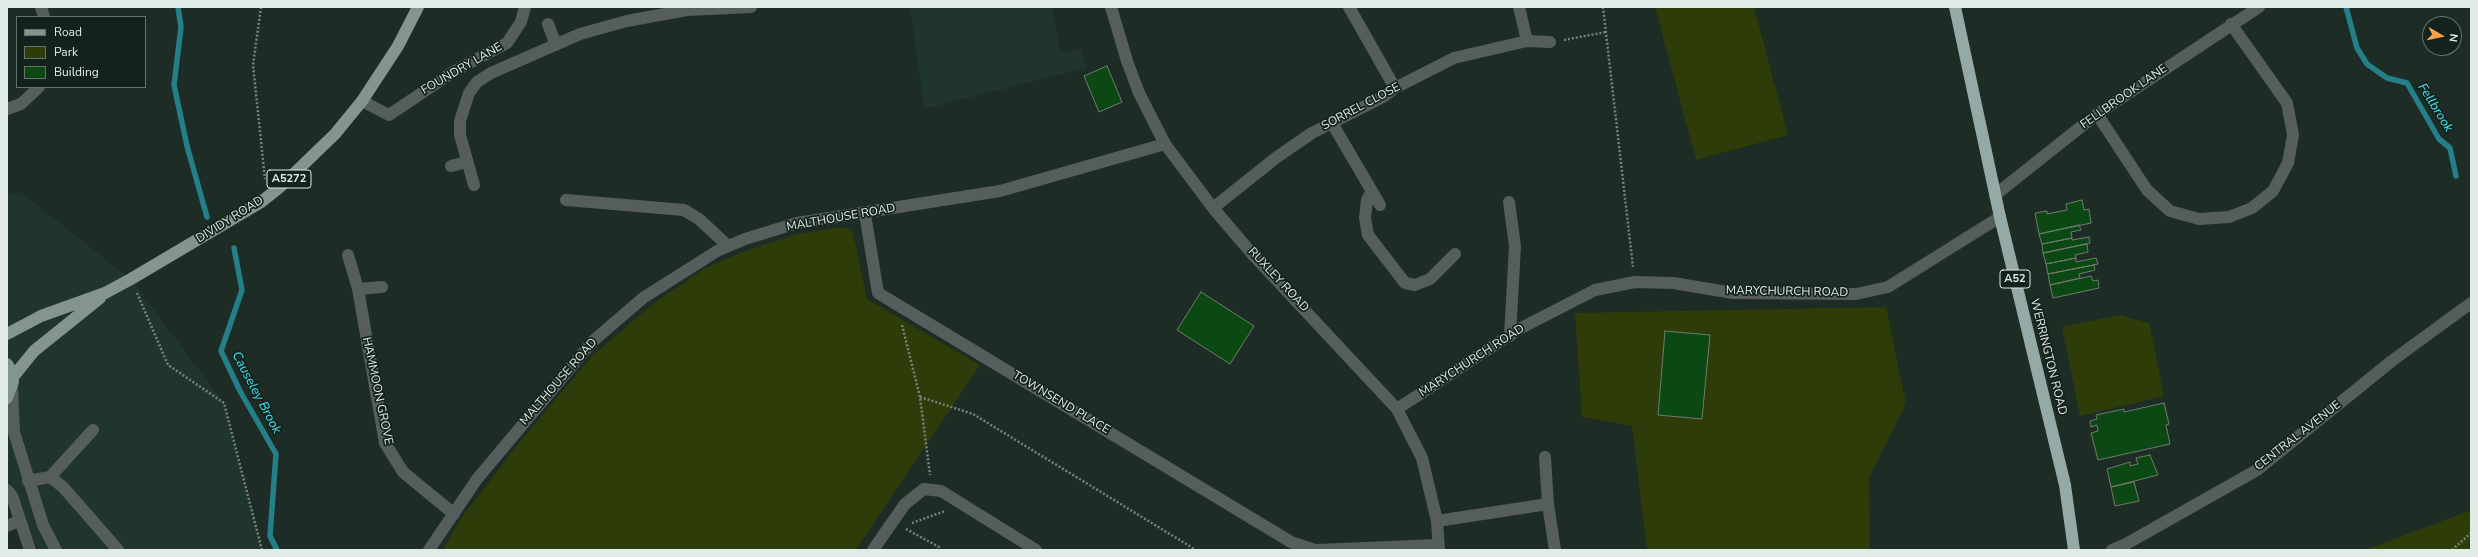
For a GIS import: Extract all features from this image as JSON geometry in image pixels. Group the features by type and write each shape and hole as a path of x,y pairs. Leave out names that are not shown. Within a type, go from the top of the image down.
{"highway":[{"name":"WERRINGTON ROAD","path":"1955,7 2000,217 2065,485 2074,550"}],"main road":[{"name":"DIVIDY ROAD","path":"7,334 41,316 105,293 131,279 261,202 280,187 335,134 362,101 398,46 418,7"},
{"name":"DIVIDY ROAD","path":"7,398 12,382 34,351 105,293"},
{"path":"7,364 12,382"}],"street":[{"name":"FOUNDRY LANE","path":"362,101 389,115 453,72 507,43 521,22 525,7"},
{"path":"474,185 466,162 460,134 460,121 463,106 477,82 491,73 580,34 627,21 687,10 751,7"},
{"name":"RUXLEY ROAD","path":"1111,7 1127,61 1139,93 1165,144 1213,208 1254,256 1397,409 1422,458 1437,521 1438,548"},
{"path":"1349,7 1395,88"},
{"path":"1519,7 1527,42"},
{"name":"FELLBROOK LANE","path":"1995,195 2097,114 2231,24 2259,7"},
{"path":"548,24 556,45"},
{"path":"2097,114 2147,190 2170,211 2199,219 2229,217 2252,208 2273,191 2288,163 2293,135 2287,103 2231,24"},
{"name":"SORREL CLOSE","path":"1213,208 1277,157 1312,133 1383,97 1395,88 1454,58 1527,42 1550,42"},
{"path":"7,109 22,104 38,88"},
{"path":"1332,123 1380,205"},
{"name":"MALTHOUSE ROAD","path":"429,550 477,479 593,341 642,298 685,269 728,246 797,223 865,214 1000,192 1165,144"},
{"path":"451,166 466,162"},
{"path":"1372,191 1367,200 1365,218 1368,236 1405,283 1415,285 1430,279 1455,254"},
{"path":"566,200 684,210 699,220 728,246"},
{"path":"1509,202 1515,246 1510,336"},
{"name":"TOWNSEND PLACE","path":"865,214 878,293 1291,542 1316,550 1438,548"},
{"name":"MARYCHURCH ROAD","path":"1397,409 1510,336 1595,290 1635,282 1673,283 1733,293 1856,294 1888,287 2000,217"},
{"name":"HAMMOON GROVE","path":"348,255 358,289 385,443 403,472 454,514"},
{"path":"358,289 382,287"},
{"name":"CENTRAL AVENUE","path":"2112,550 2257,470 2393,360 2471,303"},
{"path":"12,382 14,432 28,481 43,524 56,550"},
{"path":"28,481 50,477 93,430"},
{"path":"1545,457 1548,504 1555,550"},
{"path":"50,477 63,487 118,550"},
{"path":"873,550 905,504 924,489 941,491 1036,550"},
{"path":"7,490 12,496 19,521 30,550"},
{"path":"1437,521 1548,504"},
{"path":"7,526 19,521"}],"path":[{"path":"262,7 253,65 264,180 273,173 280,187"},
{"path":"1603,7 1635,282"},
{"path":"1550,42 1606,32"},
{"path":"131,279 168,365 224,403 262,550"},
{"path":"896,304 920,397 931,490"},
{"path":"920,397 973,414 1196,550"},
{"path":"936,550 939,547 905,528 907,524 962,505"},
{"path":"2452,550 2471,533"}],"shaded area":[{"path":"910,7 1052,7 1060,52 1080,50 1087,68 924,109"},
{"path":"20,192 131,279 224,403 262,550 40,550 7,493 7,195"}],"green space":[{"path":"1655,7 1754,7 1788,135 1696,160"},
{"path":"845,227 853,233 867,299 980,365 856,550 443,550 459,521 522,439 593,355 653,304 705,268 748,250 797,234"},
{"path":"1886,307 1906,403 1869,477 1870,550 1647,550 1632,426 1582,417 1575,313"},
{"path":"2119,315 2149,323 2164,396 2080,416 2062,327"},
{"path":"2471,510 2471,550 2365,550"}],"building":[{"path":"1107,66 1122,102 1099,112 1084,76"},
{"path":"2082,200 2084,210 2089,209 2091,223 2039,234 2035,213 2047,211 2047,214 2067,210 2066,204"},
{"path":"2079,225 2081,230 2071,232 2072,238 2042,244 2039,234"},
{"path":"2089,237 2090,243 2043,253 2042,244 2072,238 2072,240"},
{"path":"2087,244 2088,252 2075,255 2076,258 2046,264 2043,253"},
{"path":"2076,258 2076,262 2096,258 2098,264 2048,274 2046,264"},
{"path":"2094,265 2095,270 2079,274 2080,278 2050,285 2048,274"},
{"path":"2091,276 2093,281 2098,280 2099,288 2053,298 2050,285"},
{"path":"1201,292 1254,326 1230,364 1177,330"},
{"path":"1665,331 1710,335 1702,419 1658,415"},
{"path":"2164,403 2169,424 2166,425 2170,444 2098,460 2091,433 2098,431 2097,425 2091,427 2090,421 2097,419 2096,415 2124,409 2124,412"},
{"path":"2150,455 2158,475 2111,487 2107,469 2130,462 2130,466 2138,464 2136,458"},
{"path":"2134,482 2139,501 2115,506 2111,487"}],"waterway":[{"name":"Causeley Brook","path":"178,7 181,27 174,85 187,146 207,217"},
{"name":"Fellbrook","path":"2346,7 2357,48 2367,64 2387,78 2407,83 2439,139 2450,148 2456,176"},
{"name":"Causeley Brook","path":"234,248 242,290 221,351 240,391 276,454 270,536 277,550"}]}
